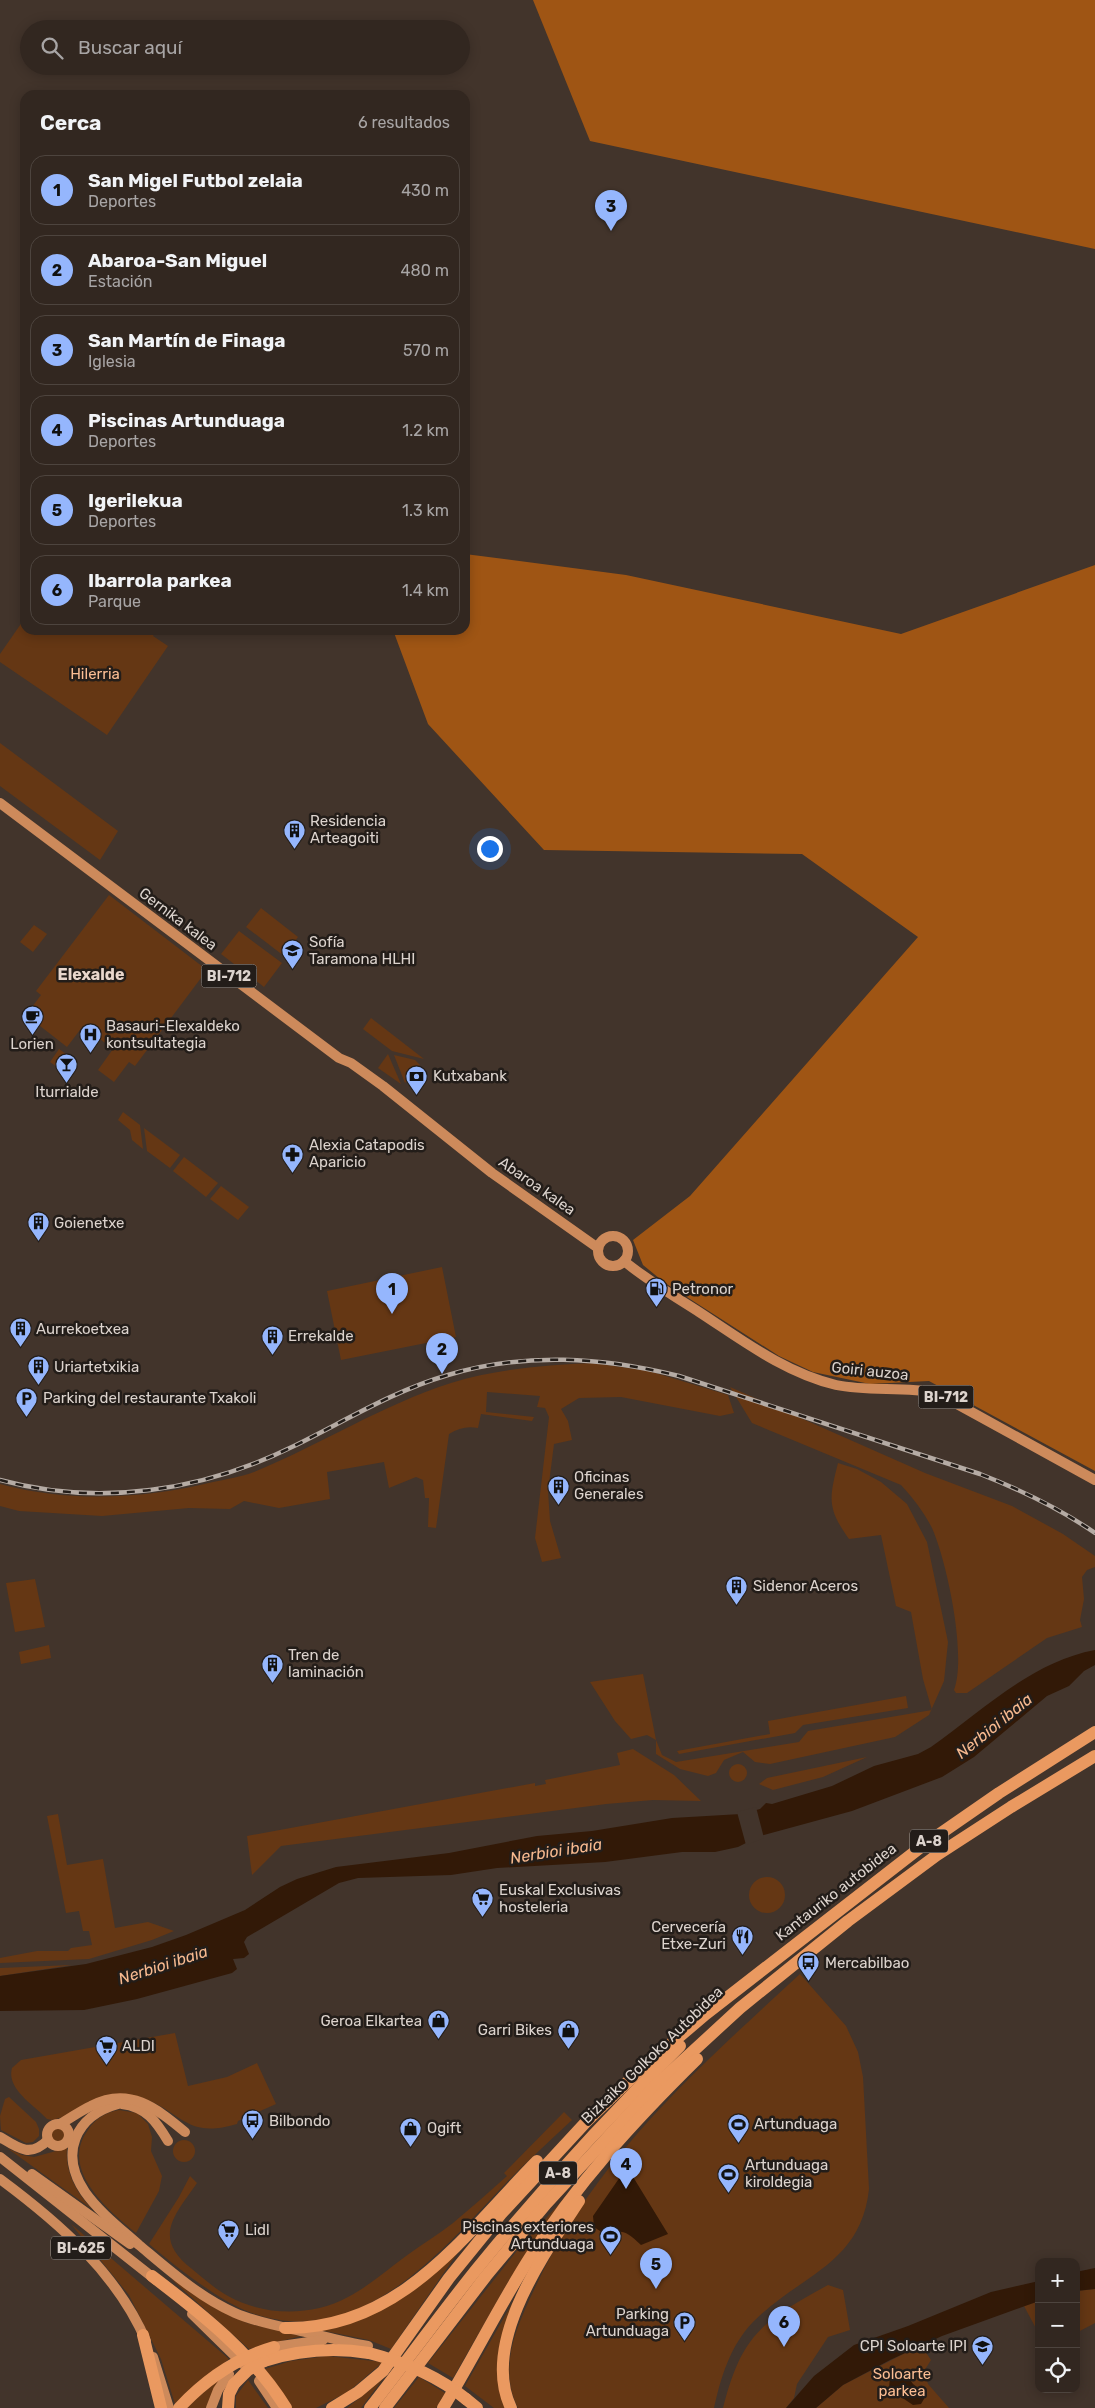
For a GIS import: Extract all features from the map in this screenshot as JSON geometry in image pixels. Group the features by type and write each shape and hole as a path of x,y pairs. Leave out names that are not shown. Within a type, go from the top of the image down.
{"highway":[{"name":"Kantauriko autobidea","path":"773,1962 929,1841 998,1793 1095,1732"},
{"name":"Kantauriko autobidea","path":"782,1974 937,1855 1095,1756"},
{"path":"285,2328 309,2327 353,2318 385,2303 410,2288 449,2254 570,2129 706,2014 773,1962"},
{"name":"Bizkaiko Golkoko Autobidea","path":"370,2408 476,2270 571,2158 622,2102 682,2044 773,1962"},
{"path":"446,2405 528,2260 594,2168 667,2089 782,1974"},
{"name":"Bizkaiko Golkoko Autobidea","path":"386,2408 486,2276 594,2150 653,2088 740,2008 782,1974"},
{"path":"332,2408 358,2392 383,2371 449,2278 501,2214 586,2122 640,2070"},
{"path":"511,2408 502,2381 502,2360 505,2343 519,2307 535,2272 559,2231 595,2176 633,2126"},
{"path":"152,2276 190,2305 253,2363 269,2382 286,2408"},
{"path":"143,2335 161,2408"},
{"path":"179,2408 210,2380 236,2361 274,2347"},
{"path":"228,2408 232,2379 264,2361 290,2354 326,2349 368,2350 396,2360 468,2397 477,2408"}],"main road":[{"name":"Gernika kalea","path":"0,803 339,1058 351,1063 383,1086 459,1147"},
{"name":"Abaroa kalea","path":"459,1147 492,1173 598,1248"},
{"path":"598,1248 607,1237 621,1238 628,1251 624,1261"},
{"name":"BI-712","path":"598,1248 600,1258 606,1264 616,1266 624,1261"},
{"name":"Goiri auzoa","path":"624,1261 801,1375 850,1387 938,1393 1095,1480"},
{"path":"168,2141 148,2113 132,2105 118,2104 99,2107 87,2114 70,2134 68,2141 62,2146 54,2145 48,2140 47,2134 50,2127 60,2124 98,2102 124,2097 148,2104 185,2132"},
{"path":"118,2104 101,2109 82,2125 73,2146 74,2168 86,2194 102,2211 175,2274"},
{"path":"60,2124 67,2127 70,2134"},
{"path":"0,2137 19,2148 30,2150 39,2149 48,2140"},
{"path":"0,2152 210,2299 234,2313 285,2328 338,2340 368,2350"},
{"name":"BI-625","path":"0,2156 152,2276 255,2375 277,2408"},
{"name":"BI-625","path":"0,2179 76,2242 123,2299 143,2335 158,2370 169,2408"},
{"path":"274,2347 315,2339 338,2340"},
{"path":"211,2408 218,2390 232,2379"},
{"path":"468,2397 486,2408"}],"green space":[{"name":"Hilerria","path":"20,625 20,635 154,635 168,646 107,735 0,662 0,654"},
{"path":"0,743 118,831 100,860 0,786"},
{"path":"109,895 207,970 135,1066 129,1062 114,1082 98,1070 113,1049 83,1026 67,1047 26,1015 41,995 36,991"},
{"path":"261,908 298,937 284,956 246,927"},
{"path":"34,925 47,934 33,952 20,942"},
{"path":"239,931 282,963 264,987 221,954"},
{"path":"371,1018 424,1059 392,1051 363,1029"},
{"path":"59,1049 73,1059 64,1072 50,1062"},
{"path":"388,1054 401,1084 378,1068"},
{"path":"394,1055 415,1060 420,1065 405,1083"},
{"path":"123,1112 140,1125 143,1149 132,1140 130,1130 118,1120"},
{"path":"144,1128 180,1155 170,1168 147,1151"},
{"path":"184,1157 218,1183 206,1197 173,1171"},
{"path":"221,1186 249,1207 238,1220 210,1199"},
{"path":"442,1267 456,1337 341,1360 327,1291"},
{"path":"593,1363 649,1371 728,1395 734,1413 720,1416 621,1397 579,1398 561,1409 568,1421 572,1440 554,1444 548,1491 550,1521 561,1558 542,1562 535,1538 549,1417 545,1408 537,1407 540,1396 487,1392 486,1412 534,1417 532,1421 481,1414 478,1428 463,1428 449,1434 436,1528 428,1527 429,1498 425,1498 423,1480 416,1477 389,1488 384,1462 327,1472 330,1499 279,1508 244,1501 230,1509 189,1508 102,1516 19,1511 0,1506 0,1484 53,1494 106,1496 160,1492 239,1477 279,1461 400,1402 451,1383 521,1368"},
{"path":"730,1387 925,1473 1012,1506 1063,1534 1095,1556 1095,1567 1087,1570 1082,1577 1084,1599 1080,1620 1082,1627 1047,1638 967,1693 956,1693 954,1690 958,1655 954,1609 938,1543 932,1528 918,1505 901,1485 752,1423"},
{"path":"838,1463 857,1469 881,1482 907,1504 927,1542 948,1642 944,1681 932,1709 923,1679 911,1612 896,1606 881,1535 849,1539 833,1511 832,1495"},
{"path":"35,1579 45,1627 15,1632 6,1583"},
{"path":"49,1645 51,1658 21,1664 19,1652"},
{"path":"643,1674 656,1740 647,1735 631,1739 615,1721 590,1682"},
{"path":"906,1696 908,1708 803,1725 795,1733 679,1754 677,1751 770,1734 768,1721"},
{"path":"931,1710 929,1715 895,1737 770,1764 755,1762 743,1752 724,1760 716,1773 708,1776 680,1769 656,1754 656,1740 662,1755 676,1762 799,1742 808,1731"},
{"path":"633,1749 674,1775 701,1801 653,1800 606,1804 281,1846 252,1875 247,1836 535,1783 535,1786 546,1784 545,1780 620,1765 617,1753"},
{"path":"867,1757 823,1777 773,1790 759,1784 767,1778"},
{"path":"738,1764 744,1767 747,1773 744,1779 738,1782 732,1779 729,1773 732,1767"},
{"path":"58,1814 67,1865 103,1859 115,1928 148,1922 174,1931 152,1940 89,1959 0,1963 0,1958 37,1951 68,1951 71,1948 92,1945 89,1931 83,1931 79,1911 66,1913 47,1816"},
{"path":"767,1877 779,1883 785,1895 779,1907 767,1913 755,1907 749,1895 755,1883"},
{"path":"72,1965 0,1976 0,1968"},
{"name":"Artunduaga kiroldegia","path":"800,1974 846,2026 858,2052 863,2077 869,2189 864,2215 854,2235 841,2252 771,2306 745,2331 732,2352 714,2408 518,2408 512,2393 510,2378 512,2348 516,2333 534,2290 558,2243 586,2199 650,2119 723,2045"},
{"path":"175,2033 188,2086 227,2077 257,2063 276,2104 238,2121 237,2124 219,2128 194,2126 153,2102 138,2097 52,2120 47,2119 22,2096 13,2083 11,2076 12,2068 21,2060"},
{"path":"9,2097 36,2122 39,2136 33,2142 26,2143 1,2130 0,2116 5,2099"},
{"path":"119,2110 137,2113 148,2124 152,2137 151,2151 162,2176 159,2191 136,2233 101,2201 83,2174 79,2159 81,2145 91,2126 101,2117"},
{"path":"564,2112 572,2120 522,2167 425,2265 394,2289 361,2307 326,2319 289,2321 249,2312 237,2307 184,2272 149,2244 190,2176 197,2183 175,2217 170,2237 173,2247 180,2258 192,2269 223,2293 242,2303 257,2307 288,2312 303,2311 334,2304 378,2278 453,2223 507,2176 504,2173"},
{"path":"58,2127 64,2129 66,2135 64,2141 58,2143 52,2141 50,2135 52,2129"},
{"path":"184,2140 192,2143 195,2151 192,2159 184,2162 176,2159 173,2151 176,2143"},
{"path":"7,2148 22,2155 34,2157 67,2148 68,2165 73,2181 81,2196 92,2209"},
{"path":"605,2152 550,2222 508,2282 453,2378 428,2363 516,2252"},
{"path":"71,2224 229,2359 175,2404 161,2359 129,2295"},
{"path":"461,2248 391,2349 369,2340 320,2330 381,2310 411,2292"},
{"path":"542,2251 507,2329 508,2408 494,2408 465,2386"},
{"path":"170,2278 216,2308 247,2323 301,2336 249,2349"},
{"path":"828,2285 843,2290 850,2330 828,2337 797,2384 794,2398 786,2408 723,2408 738,2362 758,2332 787,2309"},
{"path":"1095,2289 1095,2323 1080,2331 1080,2303 1080,2291"},
{"path":"1035,2302 1035,2327 1024,2306"},
{"name":"Soloarte parkea","path":"921,2345 931,2360 924,2371 928,2384 949,2408 816,2408 843,2385"},
{"path":"327,2356 383,2362 348,2392 316,2408 292,2408 265,2369 291,2361"},
{"path":"419,2377 445,2393 436,2408 394,2408"},
{"path":"220,2378 206,2408 186,2408"},
{"path":"383,2379 361,2408 347,2408"},
{"path":"248,2380 268,2408 236,2408 236,2396"}],"shaded area":[{"path":"533,0 1095,0 1095,249 590,141"},
{"path":"470,555 626,575 901,634 1095,565 1095,1471 929,1381 870,1384 813,1372 779,1356 665,1283 643,1265 633,1240 690,1196 918,937 802,854 544,850 428,724 395,635 470,635"}],"water":[{"name":"Nerbioi ibaia","path":"1095,1650 1095,1665 1084,1671 1069,1686 1047,1696 974,1757 942,1777 852,1811 760,1836 738,1847 715,1852 682,1852 605,1862 497,1868 451,1875 358,1878 339,1883 247,1937 244,1942 249,1954 244,1958 233,1959 237,1969 232,1973 137,1999 84,2010 0,2011 0,1976 86,1964 152,1947 245,1910 280,1887 297,1879 336,1867 449,1853 537,1836 592,1831 672,1818 741,1814 760,1809 766,1803 772,1804 832,1786 874,1766 918,1754 931,1747 1028,1676 1072,1656"},
{"path":"627,2167 668,2234 641,2245 624,2232 603,2233 594,2227 593,2216"},
{"path":"1095,2268 1095,2289 1080,2291 1080,2271"},
{"path":"1035,2282 1035,2302 942,2336 890,2360 843,2385 816,2408 786,2408 814,2376 854,2345 908,2326 991,2292"},
{"path":"898,2372 906,2374 913,2384 924,2393 924,2399 921,2404 913,2405 889,2389 890,2376"}],"pier":[{"path":"756,1807 764,1838 746,1845 737,1812"}],"railway":[{"path":"0,1480 37,1488 113,1493 187,1484 224,1474 259,1461 294,1446 408,1389 448,1375 477,1368 535,1360 592,1361 679,1376 980,1474 1039,1500 1068,1515 1095,1533"}],"place":[{"name":"San Martín de Finaga","path":"611,231"},
{"name":"Residencia Arteagoiti","path":"294,849"},
{"name":"Sofía Taramona HLHI","path":"293,970"},
{"name":"Lorien","path":"32,1035"},
{"name":"Basauri-Elexaldeko kontsultategia","path":"90,1054"},
{"name":"Iturrialde","path":"67,1083"},
{"name":"Kutxabank","path":"417,1095"},
{"name":"Alexia Catapodis Aparicio","path":"293,1173"},
{"name":"Goienetxe","path":"38,1242"},
{"name":"Petronor","path":"656,1308"},
{"name":"San Migel Futbol zelaia","path":"392,1314"},
{"name":"Aurrekoetxea","path":"20,1348"},
{"name":"Errekalde","path":"272,1355"},
{"name":"Abaroa-San Miguel","path":"442,1374"},
{"name":"Uriartetxikia","path":"38,1386"},
{"name":"Parking del restaurante Txakoli","path":"27,1417"},
{"name":"Oficinas Generales","path":"558,1505"},
{"name":"Sidenor Aceros","path":"737,1605"},
{"name":"Tren de laminación","path":"272,1683"},
{"name":"Euskal Exclusivas hosteleria","path":"483,1918"},
{"name":"Cervecería Etxe-Zuri","path":"742,1955"},
{"name":"Mercabilbao","path":"809,1982"},
{"name":"Geroa Elkartea","path":"438,2040"},
{"name":"Garri Bikes","path":"568,2049"},
{"name":"ALDI","path":"106,2065"},
{"name":"Bilbondo","path":"253,2140"},
{"name":"Artunduaga","path":"738,2143"},
{"name":"Ogift","path":"411,2147"},
{"name":"Piscinas Artunduaga","path":"626,2189"},
{"name":"Artunduaga kiroldegia","path":"729,2193"},
{"name":"Lidl","path":"229,2249"},
{"name":"Piscinas exteriores Artunduaga","path":"610,2255"},
{"name":"Igerilekua","path":"656,2289"},
{"name":"Parking Artunduaga","path":"685,2342"},
{"name":"Ibarrola parkea","path":"784,2347"},
{"name":"CPI Soloarte IPI","path":"983,2365"}],"district":[{"name":"Elexalde","path":"91,974"}]}
